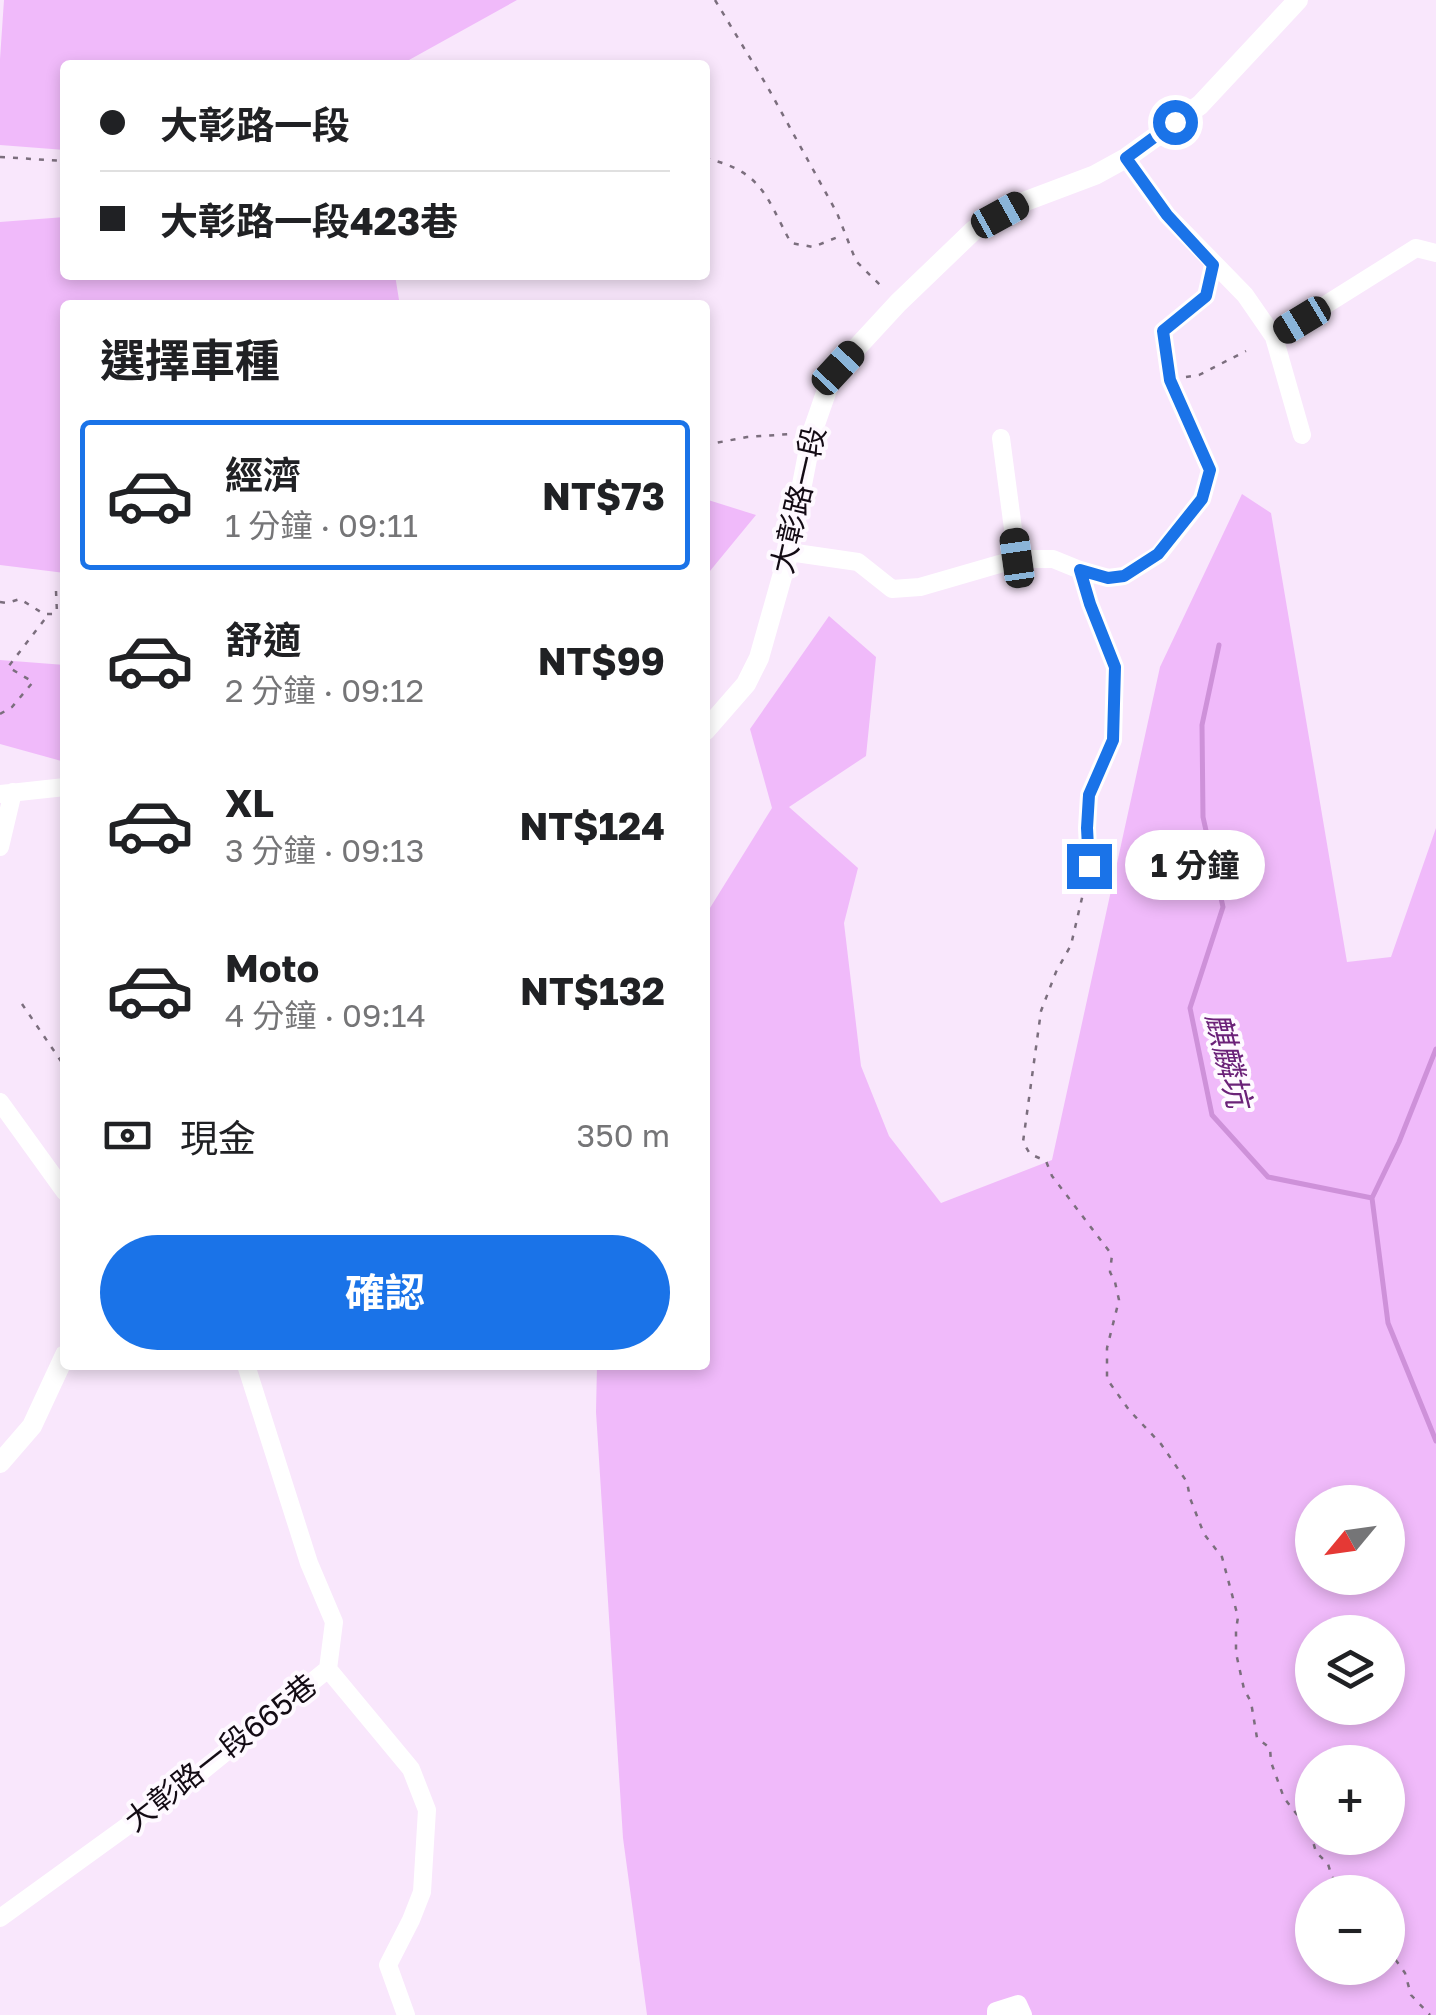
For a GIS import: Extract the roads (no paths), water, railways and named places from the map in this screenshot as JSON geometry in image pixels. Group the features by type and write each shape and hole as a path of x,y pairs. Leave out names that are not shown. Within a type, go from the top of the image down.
{"main road":[{"name":"大彰路一段","path":"710,725 746,684 758,658 789,552 812,433 838,368 974,230 1026,200 1095,176 1126,158 1200,104 1298,0"},
{"path":"0,1463 32,1426 60,1366"}],"lane":[{"path":"1126,158 1167,215 1245,295 1274,338 1302,436"},
{"path":"1274,338 1416,248 1436,253"},
{"path":"789,552 858,562 892,589 920,588 1017,558 1053,559 1108,578 1124,576 1158,554 1202,499 1210,470 1170,380 1163,331 1206,296 1213,265"},
{"path":"1001,438 1017,558"},
{"path":"1080,570 1115,667 1113,740 1089,795 1089,866"},
{"path":"0,847 6,793 60,787"},
{"path":"0,1102 60,1185"},
{"name":"大彰路一段665巷","path":"0,1918 195,1777 328,1669 334,1622 309,1563 248,1370"},
{"path":"328,1669 411,1769 427,1810 422,1892 388,1964 406,2015"},
{"path":"996,2015 996,2011 1018,2004 1024,2015"}],"waterway":[{"name":"麒麟坑","path":"1219,645 1202,725 1203,817 1223,907 1190,1008 1212,1115 1268,1177 1372,1198 1388,1323 1436,1441"},
{"path":"1372,1198 1436,1049"}]}
